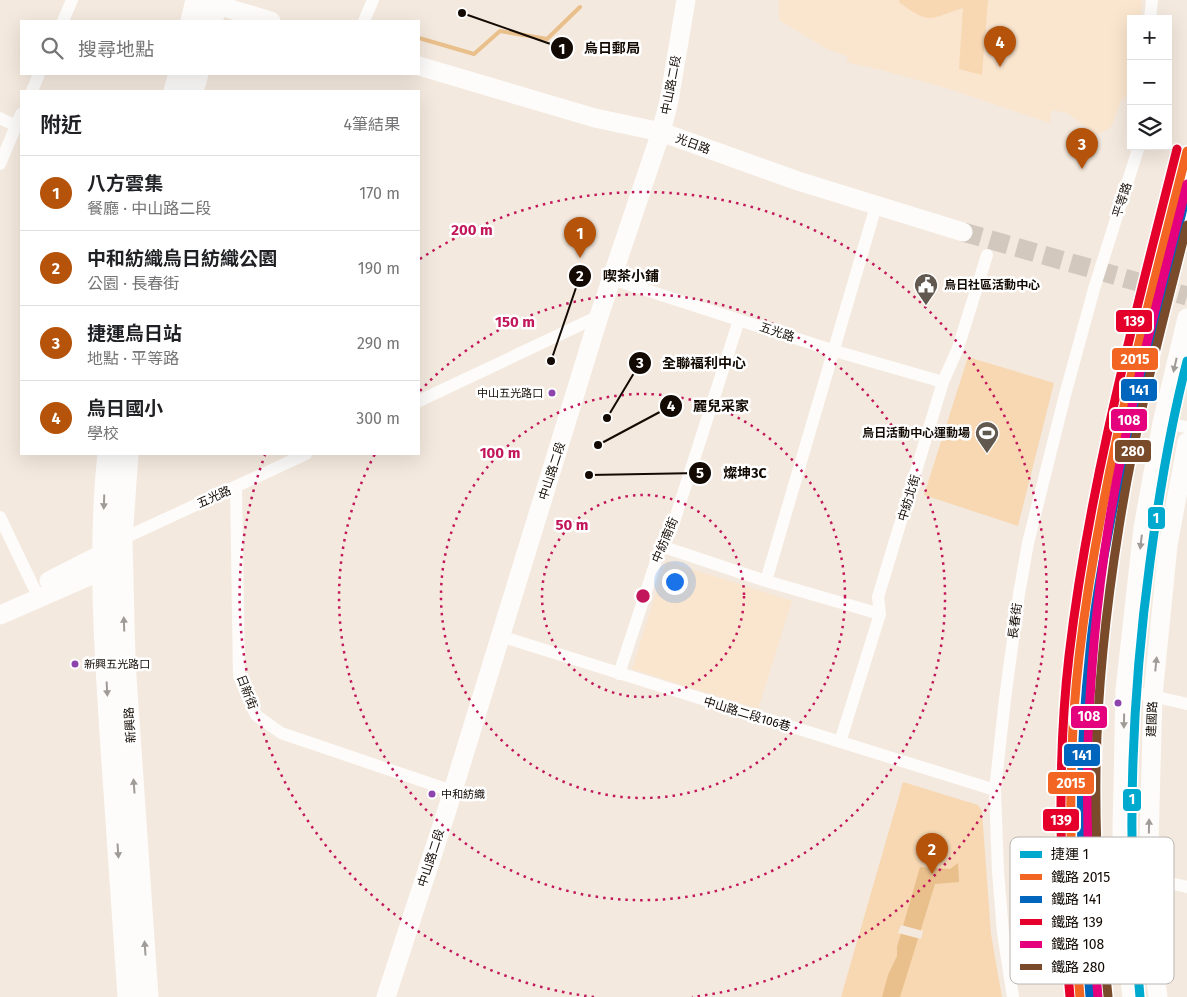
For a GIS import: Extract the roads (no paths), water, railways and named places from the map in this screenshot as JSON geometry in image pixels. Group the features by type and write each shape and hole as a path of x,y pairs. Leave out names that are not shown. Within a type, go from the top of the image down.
{"main road":[{"name":"中山路二段","path":"386,997 599,316 661,132 669,101 686,0"},
{"path":"192,20 208,5 268,20"},
{"name":"光日路","path":"420,66 595,118 661,132 790,178 963,232"},
{"path":"174,90 179,75"},
{"path":"194,90 198,75"},
{"path":"1122,837 1125,690 1143,528 1162,423 1187,318"},
{"name":"建國路","path":"1149,837 1153,695 1168,545 1187,442"},
{"name":"新興路","path":"108,455 104,485 102,562 107,685 128,997"},
{"name":"新興路","path":"128,455 122,540 126,662 148,997"},
{"path":"0,615 102,562 122,540"},
{"path":"0,603 102,562"},
{"path":"1130,984 1132,997"},
{"name":"建國路","path":"1157,984 1158,997"}],"street":[{"path":"63,20 72,0"},
{"path":"364,20 373,0"},
{"path":"1150,15 1152,0"},
{"path":"32,90 39,75"},
{"path":"0,118 19,120 0,164"},
{"name":"平等路","path":"1105,254 1138,150"},
{"path":"766,581 876,206"},
{"name":"長春街","path":"1010,978 1003,933 998,871 995,790 1004,700 1028,543 1065,394 1105,254"},
{"name":"中紡北街","path":"840,742 880,614 878,597 943,382 958,348 987,255"},
{"name":"五光路","path":"612,279 834,351 943,382"},
{"path":"420,401 599,316"},
{"name":"中紡南街","path":"619,674 661,546 671,531 739,320"},
{"path":"1162,423 1187,428"},
{"name":"五光路","path":"122,540 304,455"},
{"name":"日新街","path":"236,487 239,676 256,716 281,733 452,791"},
{"path":"0,516 34,588"},
{"path":"661,546 766,581 880,614"},
{"name":"中山路二段106巷","path":"500,636 995,790"},
{"path":"1125,690 1187,704"},
{"path":"1174,884 1187,887"},
{"name":"長春街","path":"1011,984 1013,997"}],"waterway":[{"path":"420,38 474,54 500,31 547,39 580,7"}],"tunnel":[{"path":"963,232 1187,296"}],"metro line":[{"name":"1","path":"1132,837 1134,725 1143,617 1157,511 1170,436 1187,361"},
{"name":"1","path":"1139,984 1140,997"}],"rail line":[{"name":"139","path":"1061,837 1062,741 1065,698 1069,656 1088,528 1130,337 1177,149"},
{"name":"2015","path":"1071,837 1072,742 1075,699 1079,657 1098,529 1125,402 1187,151"},
{"name":"108","path":"1088,837 1090,700 1100,582 1125,437 1187,184"},
{"name":"141","path":"1081,837 1081,787 1085,703 1098,590 1128,437 1187,192"},
{"name":"280","path":"1096,837 1098,711 1106,619 1114,557 1133,451 1187,225"},
{"name":"139","path":"1069,984 1070,997"},
{"name":"2015","path":"1079,984 1080,997"},
{"name":"141","path":"1089,984 1090,996"},
{"name":"108","path":"1097,984 1098,997"},
{"name":"280","path":"1107,984 1108,996"}],"place":[{"name":"烏日郵局","path":"462,13"},
{"name":"烏日國小","path":"1000,67"},
{"name":"捷運烏日站","path":"1082,169"},
{"name":"八方雲集","path":"580,258"},
{"name":"烏日社區活動中心","path":"926,306"},
{"name":"喫茶小鋪","path":"551,361"},
{"name":"中山五光路口","path":"552,393"},
{"name":"全聯福利中心","path":"607,418"},
{"name":"麗兒采家","path":"598,445"},
{"name":"烏日活動中心運動場","path":"987,454"},
{"name":"燦坤3C","path":"589,475"},
{"name":"新興五光路口","path":"75,664"},
{"name":"中和紡織","path":"432,794"},
{"name":"中和紡織烏日紡織公園","path":"932,874"}]}
